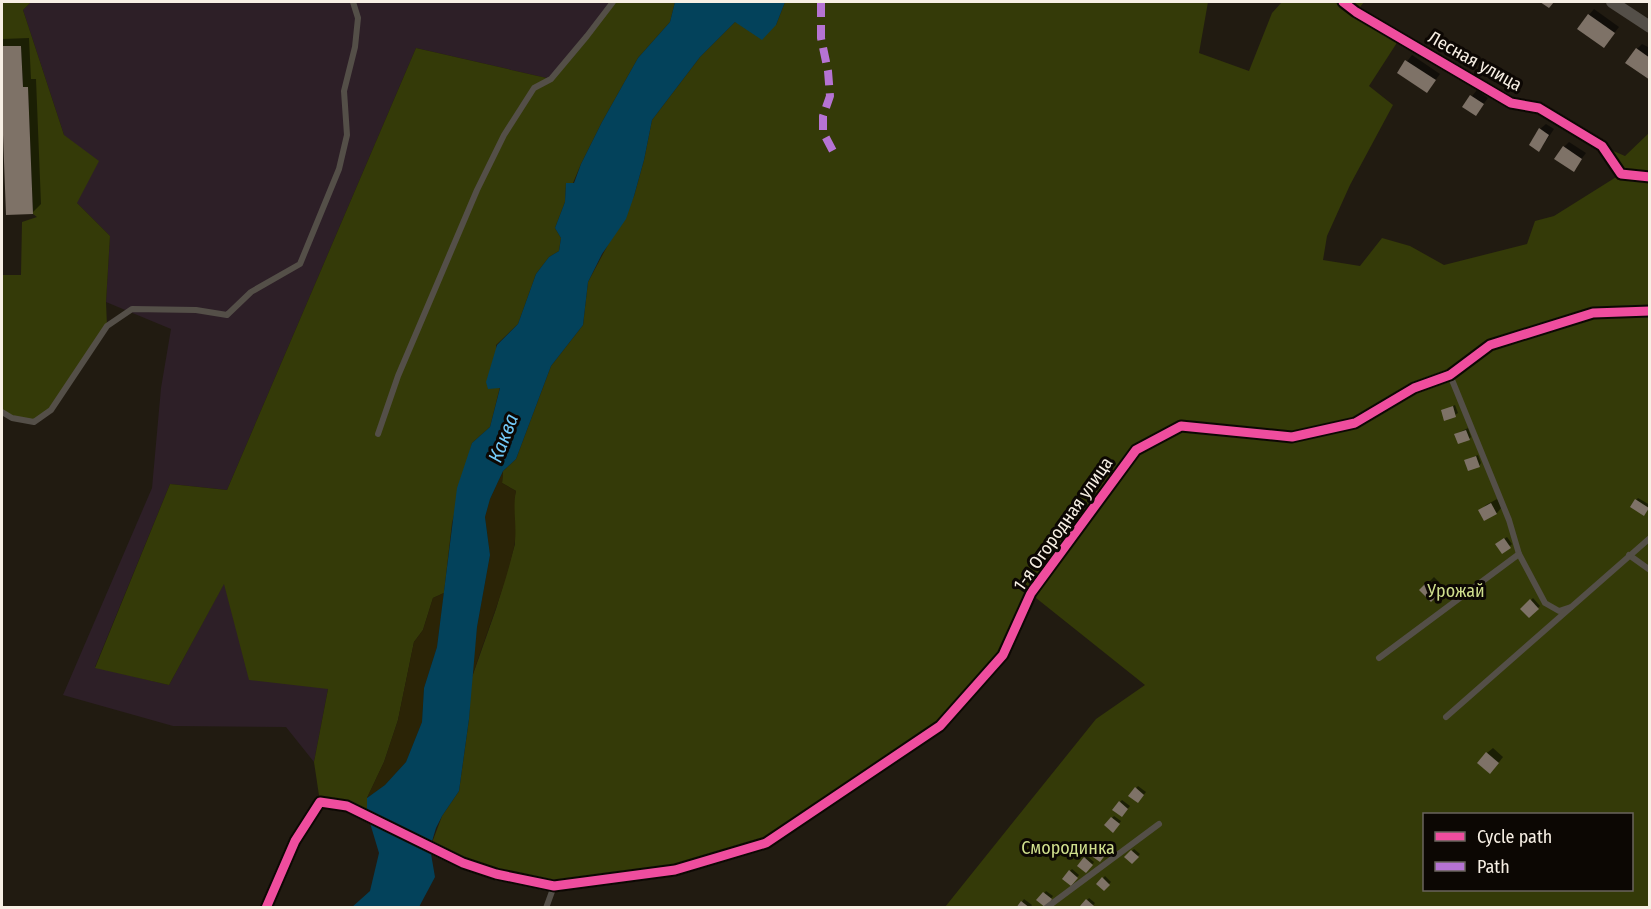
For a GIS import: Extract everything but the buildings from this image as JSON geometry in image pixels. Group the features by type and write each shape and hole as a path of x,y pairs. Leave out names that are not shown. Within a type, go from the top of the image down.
{"street":[{"name":"Лесная улица","path":"1343,2 1356,12 1511,102 1539,108 1602,146 1621,174 1650,177"},
{"path":"1612,2 1650,27"},
{"name":"1-я Огородная улица","path":"266,908 295,841 320,802 347,806 464,863 496,874 554,886 675,870 766,843 940,726 1004,655 1031,593 1136,450 1181,426 1292,437 1355,423 1414,388 1450,375 1490,345 1593,313 1650,311"}],"lane":[{"path":"2,412 12,418 34,422 51,410 107,326 132,309 196,310 227,315 251,292 300,264 339,169 347,135 344,91 355,47 358,18 353,2"},
{"path":"378,434 407,355 477,190 504,135 534,88 551,79 613,2"},
{"path":"1450,375 1509,520 1519,554 1545,603 1559,611 1572,607"},
{"path":"1446,717 1650,538"},
{"path":"1379,658 1519,554"},
{"path":"1629,555 1650,570"},
{"path":"1046,908 1159,824"},
{"path":"546,908 554,886"}],"shaded area":[{"path":"31,2 613,2 551,79 416,48 227,490 170,484 95,667 169,685 224,583 328,689 314,762 286,727 173,726 63,695 152,488 161,388 171,329 106,302 110,236 77,203 64,135 23,10"}],"green space":[{"path":"2,2 31,2 23,10 64,135 99,161 77,203 110,236 107,326 51,410 34,422 2,412 2,275 21,275 22,222 37,217 33,214 28,88 23,87 21,46 2,46"},
{"path":"613,2 675,2 670,22 638,58 602,122 573,183 566,183 565,202 555,228 561,238 559,251 549,257 536,274 518,324 496,345 500,387 490,427 472,443 452,523 444,593 433,598 423,630 414,642 398,720 384,762 367,798 367,813 320,802 314,762 328,689 249,680 224,584 169,685 95,668 170,484 227,490 416,48 551,79"},
{"path":"785,2 1208,2 1199,53 1249,71 1272,13 1282,2 1364,2 1356,12 1400,38 1369,86 1393,105 1350,185 1327,236 1323,260 1360,266 1382,238 1410,246 1444,265 1527,244 1535,221 1554,216 1621,174 1602,146 1625,156 1649,133 1649,907 945,907 1096,719 1145,685 1031,594 1003,655 940,726 766,843 675,870 554,886 430,848 442,816 459,791 469,719 471,680 496,609 515,544 513,503 516,491 502,483 503,471 516,459 551,366 583,325 588,282 634,196 652,120 700,57 735,22 776,25"}],"sand":[{"path":"503,471 502,483 516,491 515,540 505,581 471,680 477,627 490,555 485,517 490,499"},
{"path":"444,593 437,647 424,688 422,722 406,762 385,785 367,798 384,762 398,720 414,642 423,630 433,598"}],"water":[{"name":"Каква","path":"675,2 785,2 776,25 762,40 735,22 700,57 652,120 644,160 626,219 602,254 588,282 583,325 551,366 516,459 503,471 490,499 485,517 490,555 477,627 469,719 459,791 442,816 430,848 435,877 419,907 351,908 370,891 379,853 367,813 367,798 385,785 406,762 422,722 424,688 437,647 457,488 472,443 490,427 500,388 488,389 486,382 497,345 518,324 536,274 549,257 559,251 561,238 555,228 565,202 566,183 574,183 602,122 638,58 670,22"}],"marked path":[{"path":"821,2 821,38 828,71 830,96 823,116 823,132 834,153"}],"cycle path":[{"path":"1343,2 1356,12 1511,103 1539,108 1602,146 1621,174 1650,177"},
{"path":"266,908 295,841 320,802 347,806 463,863 496,874 554,886 675,870 766,843 940,726 1003,655 1031,593 1136,450 1181,426 1292,437 1355,423 1414,388 1450,375 1490,345 1593,313 1650,311"}],"park label":[{"name":"Урожай","path":"1456,591"},
{"name":"Смородинка","path":"1068,848"}]}
